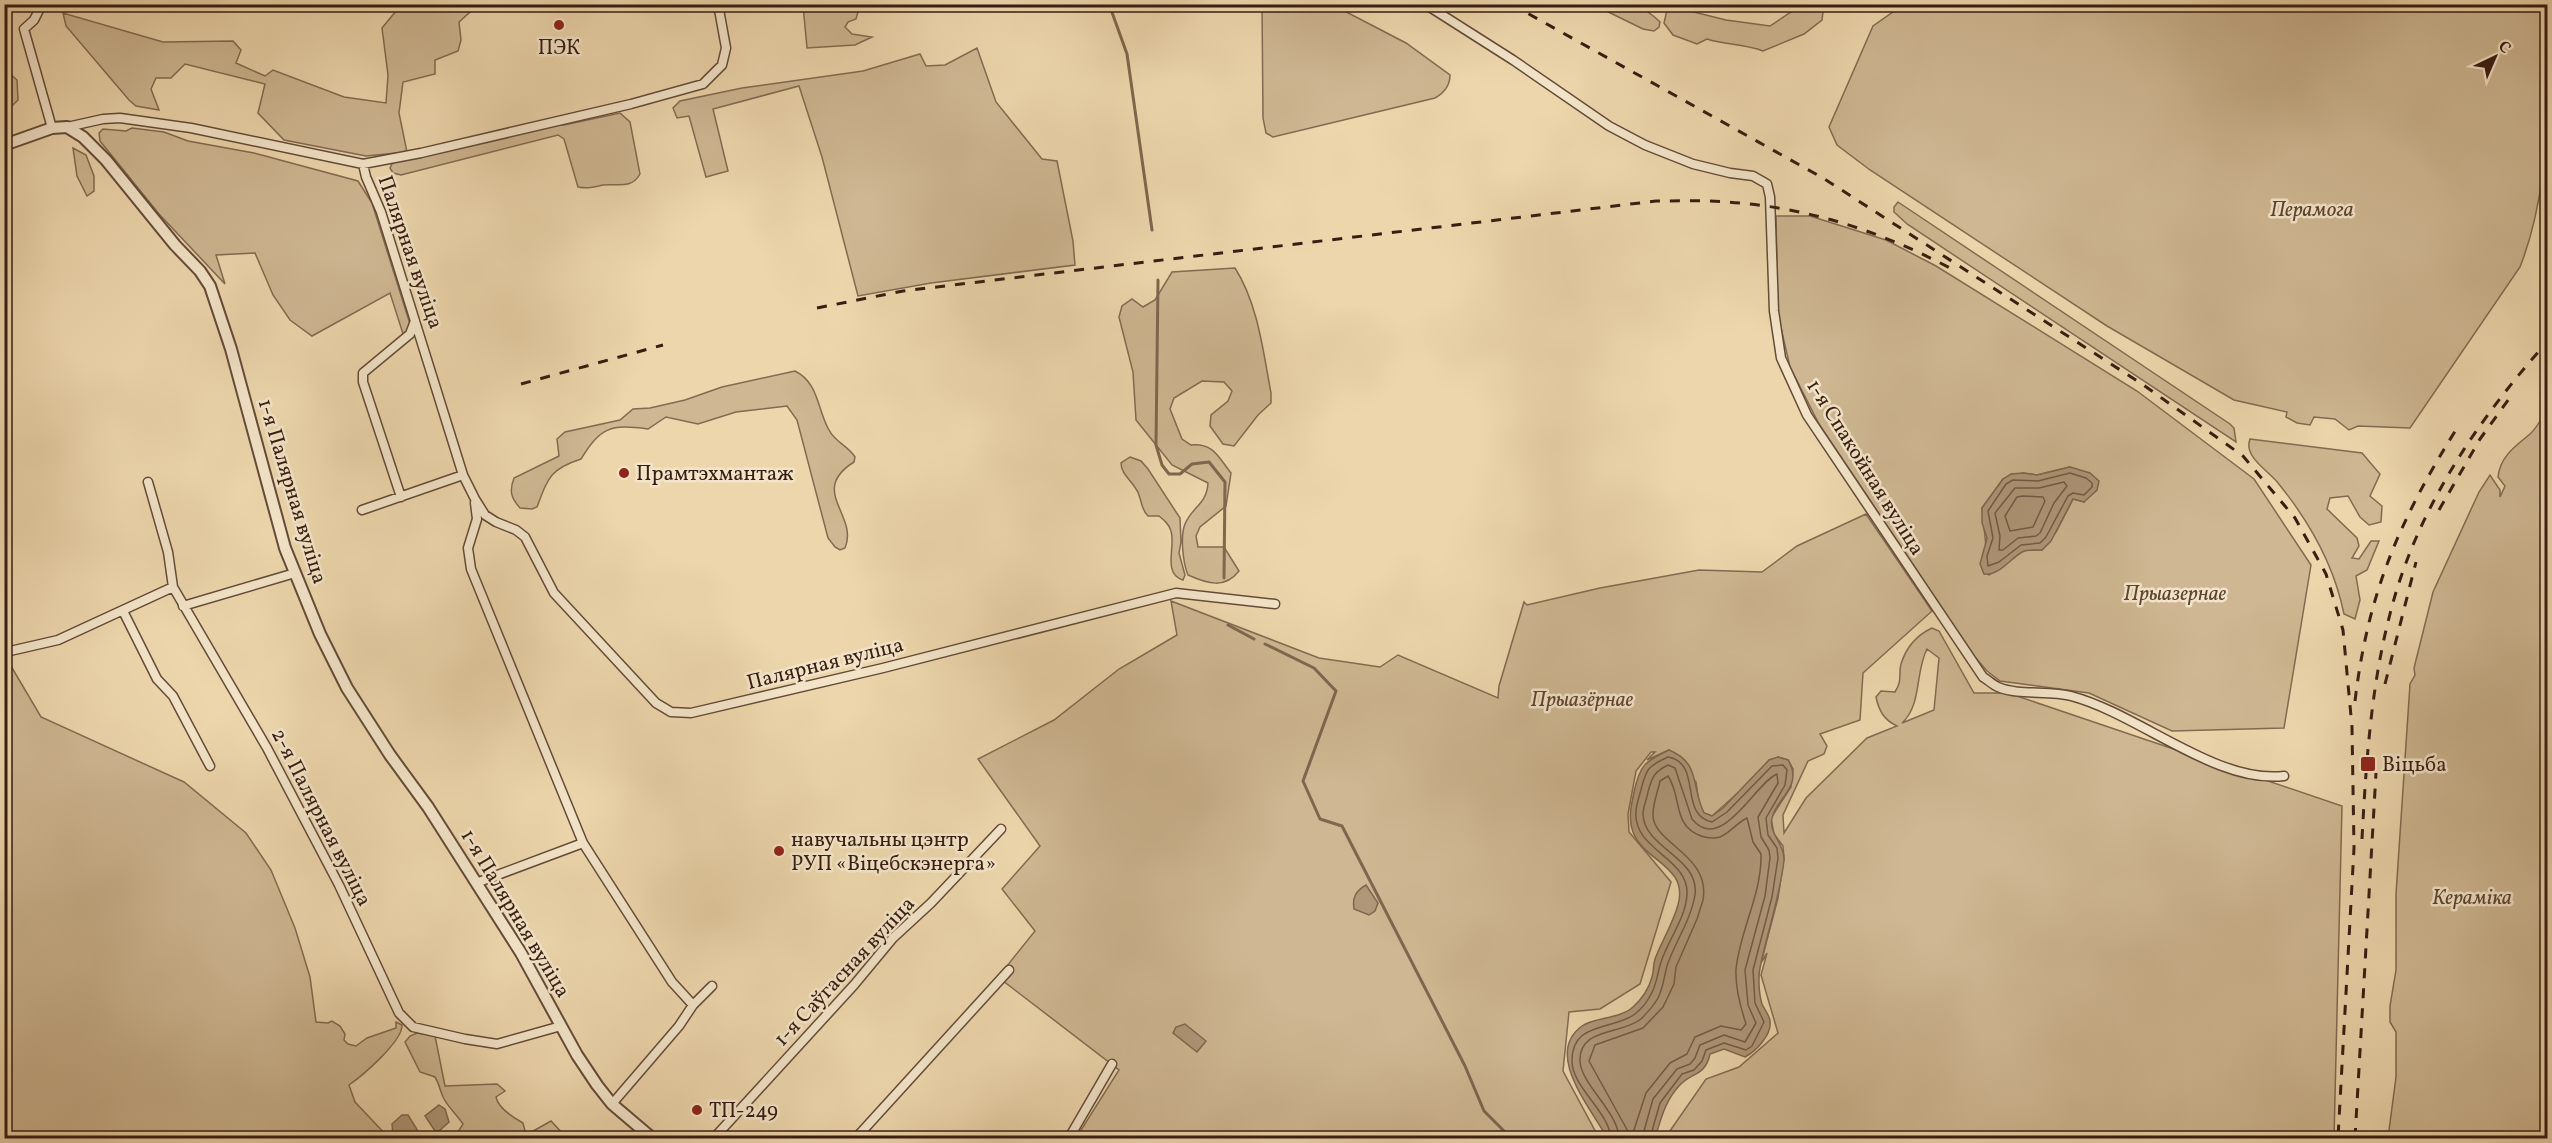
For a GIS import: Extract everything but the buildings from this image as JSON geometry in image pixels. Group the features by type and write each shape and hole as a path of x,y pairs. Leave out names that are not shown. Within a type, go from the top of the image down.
{"street":[{"path":"42,4 34,20 24,29 51,128"},
{"path":"363,164 421,153 631,104 703,84 722,65 726,48 718,4"},
{"name":"1-я Спакойная вуліца","path":"1425,4 1513,60 1609,126 1645,146 1693,164 1753,176 1767,184 1770,197 1774,311 1781,358 1807,415 1983,677 1997,687 2072,696 2123,717 2237,773 2271,777 2284,776"},
{"name":"Палярная вуліца","path":"67,127 103,119 120,118 191,128 363,164 381,212 463,475 475,500 485,515 525,537 554,593 656,703 671,712 682,714 883,668 1176,593 1275,604"},
{"path":"4,144 51,128 67,127"},
{"name":"1-я Палярная вуліца","path":"67,127 83,137 106,160 161,229 200,271 210,286 231,349 276,516 295,573 320,634 347,688 521,953 597,1085 612,1104 652,1138"},
{"path":"400,497 363,382 363,373 410,334 416,321"},
{"path":"362,510 463,475"},
{"name":"2-я Палярная вуліца","path":"148,482 168,552 173,587 267,748 339,885 399,1013 413,1027 497,1044 561,1026"},
{"name":"Палярная вуліца","path":"475,500 477,519 468,548 471,568 583,843 672,982 693,1005"},
{"path":"183,606 295,573"},
{"path":"10,651 58,640 173,587"},
{"path":"123,611 157,679 173,696 210,766"},
{"name":"1-я Саўгасная вуліца","path":"714,1138 893,939 931,903 1001,829"},
{"path":"476,883 583,843"},
{"path":"856,1138 1009,970"},
{"path":"612,1104 679,1026 693,1005 712,986"},
{"path":"1069,1138 1112,1064"}],"green space":[{"path":"1622,4 1637,7 1660,22 1659,27 1654,31 1643,29 1594,5"},
{"path":"401,5 478,5 459,22 461,40 458,51 435,60 435,74 403,82 399,113 407,152 366,156 284,140 258,113 265,84 185,64 171,78 156,78 151,89 159,110 136,106 66,26 63,13 163,42 233,41 241,50 236,63 265,76 273,70 344,97 386,103 388,75 382,28"},
{"path":"803,5 860,5 856,19 848,22 845,27 852,34 872,37 855,45 807,48"},
{"path":"1262,5 1333,5 1406,43 1450,75 1448,86 1435,98 1273,137 1266,133 1263,118"},
{"name":"Перамога","path":"1897,5 2547,5 2548,71 2543,171 2538,204 2520,267 2410,428 2358,426 2349,430 2335,419 2314,417 2310,425 2297,423 2286,417 2287,412 2234,400 2107,326 1870,170 1837,145 1829,127 1873,26 1900,7"},
{"path":"1814,6 1823,12 1822,20 1804,34 1763,51 1707,39 1697,44 1673,35 1664,23 1667,10 1682,9 1726,20 1770,26 1797,8"},
{"path":"977,48 996,102 1042,159 1057,161 1073,241 1075,265 931,283 858,296 822,157 799,86 713,109 728,171 706,177 689,116 677,118 673,108 680,101 742,88 863,71 920,54 926,66 945,65"},
{"path":"7,71 17,80 18,100 5,111 5,72"},
{"path":"620,113 630,122 640,174 628,184 578,187 564,139 558,135 401,175 393,173 390,168 393,162 555,125"},
{"path":"132,128 164,132 188,141 254,153 358,181 372,203 410,324 404,337 390,293 312,336 290,320 273,295 255,253 216,255 225,284 159,214 100,141 99,133 103,129 126,131"},
{"path":"73,148 86,155 94,176 94,191 87,196 77,176"},
{"path":"1898,202 2230,424 2234,428 2236,442 1907,224 1894,212 1894,207"},
{"name":"Прыазернае","path":"1776,216 1810,216 1886,240 1936,266 2137,391 2254,479 2311,565 2284,728 2172,731 2089,693 2000,681 1987,671 1975,657 1819,424 1790,367 1778,315","holes":["2070,467 2084,502 2073,499 2056,532 2042,550 2024,550 1989,575 1982,508 2003,479 2023,473 2037,475"]},
{"path":"1235,268 1249,297 1259,328 1271,403 1258,415 1234,446 1223,444 1210,426 1211,415 1228,401 1232,391 1224,382 1202,381 1174,398 1170,409 1182,439 1191,445 1205,446 1215,452 1231,473 1226,506 1200,527 1196,536 1198,547 1224,547 1239,571 1234,577 1222,583 1216,583 1202,581 1188,575 1183,550 1185,524 1205,496 1208,483 1172,465 1136,420 1133,372 1119,317 1122,306 1132,299 1143,307 1155,300 1172,272"},
{"path":"795,371 809,382 832,434 855,457 854,462 841,473 835,483 835,493 848,536 845,548 840,550 828,538 797,420 787,406 736,412 698,424 666,417 648,429 624,427 608,430 595,440 581,459 556,471 544,489 537,507 520,508 513,498 511,491 514,478 559,456 557,439 565,432 620,420 633,409 650,408 685,400 722,387"},
{"name":"Кераміка","path":"2547,410 2547,1138 2388,1138 2396,1077 2396,1032 2390,1022 2390,1006 2396,970 2396,894 2410,684 2415,675 2414,668 2433,592 2479,492 2490,475 2500,490 2500,497 2505,486 2498,477 2502,463 2510,452 2533,432"},
{"path":"2250,439 2362,453 2380,474 2370,496 2382,506 2381,522 2369,525 2360,517 2348,496 2330,498 2327,509 2357,538 2359,546 2352,558 2359,559 2371,541 2379,541 2367,570 2356,576 2360,600 2355,619 2344,614 2334,578 2310,528 2274,478 2253,458 2249,446"},
{"path":"1130,457 1141,461 1148,469 1180,518 1179,553 1185,575 1183,580 1177,577 1171,566 1172,537 1169,526 1159,516 1148,516 1145,513 1138,492 1123,470 1121,463"},
{"name":"Прыазёрнае","path":"1866,514 1932,611 1863,673 1860,720 1820,734 1827,746 1824,754 1808,761 1783,815 1784,833 1806,798 1867,738 1897,726 1883,714 1876,697 1881,691 1895,692 1900,681 1901,664 1906,653 1917,638 1932,628 1939,631 1974,693 2008,693 2342,806 2334,1138 1665,1138 1706,1079 1739,1067 1778,1033 1761,975 1767,953 1761,963 1778,898 1784,858 1783,846 1774,834 1771,818 1791,787 1793,769 1788,760 1778,757 1712,816 1704,813 1699,803 1696,782 1669,750 1647,760 1655,752 1651,752 1636,771 1628,814 1629,832 1671,882 1640,984 1600,1009 1569,1012 1563,1071 1599,1138 1076,1138 1119,1070 998,977 1035,931 1002,889 1040,846 978,759 1054,720 1119,669 1177,635 1171,601 1319,658 1380,667 1398,655 1498,698 1499,686 1524,602 1527,605 1600,588 1699,570 1762,572 1797,546","holes":["1927,649 1939,658 1934,710 1902,723 1913,707"]},
{"path":"4,660 8,661 41,717 184,782 246,833 271,870 295,928 310,977 316,1022 332,1021 340,1026 345,1034 344,1040 356,1046 367,1038 396,1028 396,1022 402,1025 401,1032 389,1049 349,1085 355,1102 389,1138 5,1138"},
{"path":"417,1033 435,1036 445,1086 497,1084 505,1091 496,1097 497,1101 507,1112 523,1123 526,1135 551,1121 565,1136 564,1138 432,1138 432,1135 446,1136 458,1132 463,1124 444,1099 435,1077 420,1072 405,1042"}],"water":[{"path":"2070,467 2090,473 2099,481 2097,490 2084,502 2073,499 2051,541 2042,550 2024,551 1999,570 1984,574 1980,564 1987,538 1982,523 1982,508 2003,479 2011,474 2037,475"},
{"path":"1669,750 1679,755 1691,769 1704,813 1712,816 1723,808 1769,760 1778,757 1788,760 1792,769 1791,784 1775,811 1771,823 1784,854 1784,860 1780,887 1759,972 1761,1000 1769,1017 1770,1026 1762,1042 1745,1057 1724,1049 1710,1054 1705,1067 1684,1082 1670,1098 1655,1138 1607,1138 1574,1082 1567,1051 1571,1038 1582,1026 1628,1011 1642,997 1651,981 1655,959 1676,912 1680,892 1677,881 1664,865 1646,851 1639,842 1631,827 1630,817 1634,792 1641,770 1649,761"},
{"path":"1366,885 1378,903 1375,911 1369,915 1354,909 1356,895"},
{"path":"1185,1024 1206,1041 1197,1052 1173,1033 1176,1027"},
{"path":"439,1105 445,1109 449,1122 439,1131 435,1131 425,1116"},
{"path":"402,1115 408,1115 418,1131 416,1137 393,1134 392,1124"}],"waterway":[{"path":"1109,4 1127,54 1152,230"},
{"path":"1158,280 1156,445 1162,465 1169,474 1180,474 1192,464 1209,462 1225,482 1224,578"},
{"path":"1228,625 1254,639"},
{"path":"1265,644 1314,668 1336,691 1303,781 1320,819 1342,826 1465,1066 1484,1111 1511,1138"}],"railway":[{"path":"1511,4 1823,178 2142,384 2243,456 2295,518 2326,574 2343,630 2352,727 2354,848 2338,1138"},
{"path":"817,308 903,291 1656,201 1726,202 1813,215 1896,242 1950,268"},
{"path":"2362,839 2368,754 2378,669 2401,576 2416,538 2452,468 2497,402 2548,341"},
{"path":"521,384 663,345"},
{"path":"2439,510 2480,439 2511,396"},
{"path":"2355,701 2369,624 2390,556 2420,491 2459,425"},
{"path":"2385,684 2416,562"},
{"path":"2355,1138 2376,773"}],"place":[{"name":"ПЭК","path":"559,25"},
{"name":"Прамтэхмантаж","path":"624,473"},
{"name":"Віцьба","path":"2368,764"},
{"name":"навучальны цэнтр РУП «Віцебскэнерга»","path":"779,851"},
{"name":"ТП-249","path":"697,1110"}]}
